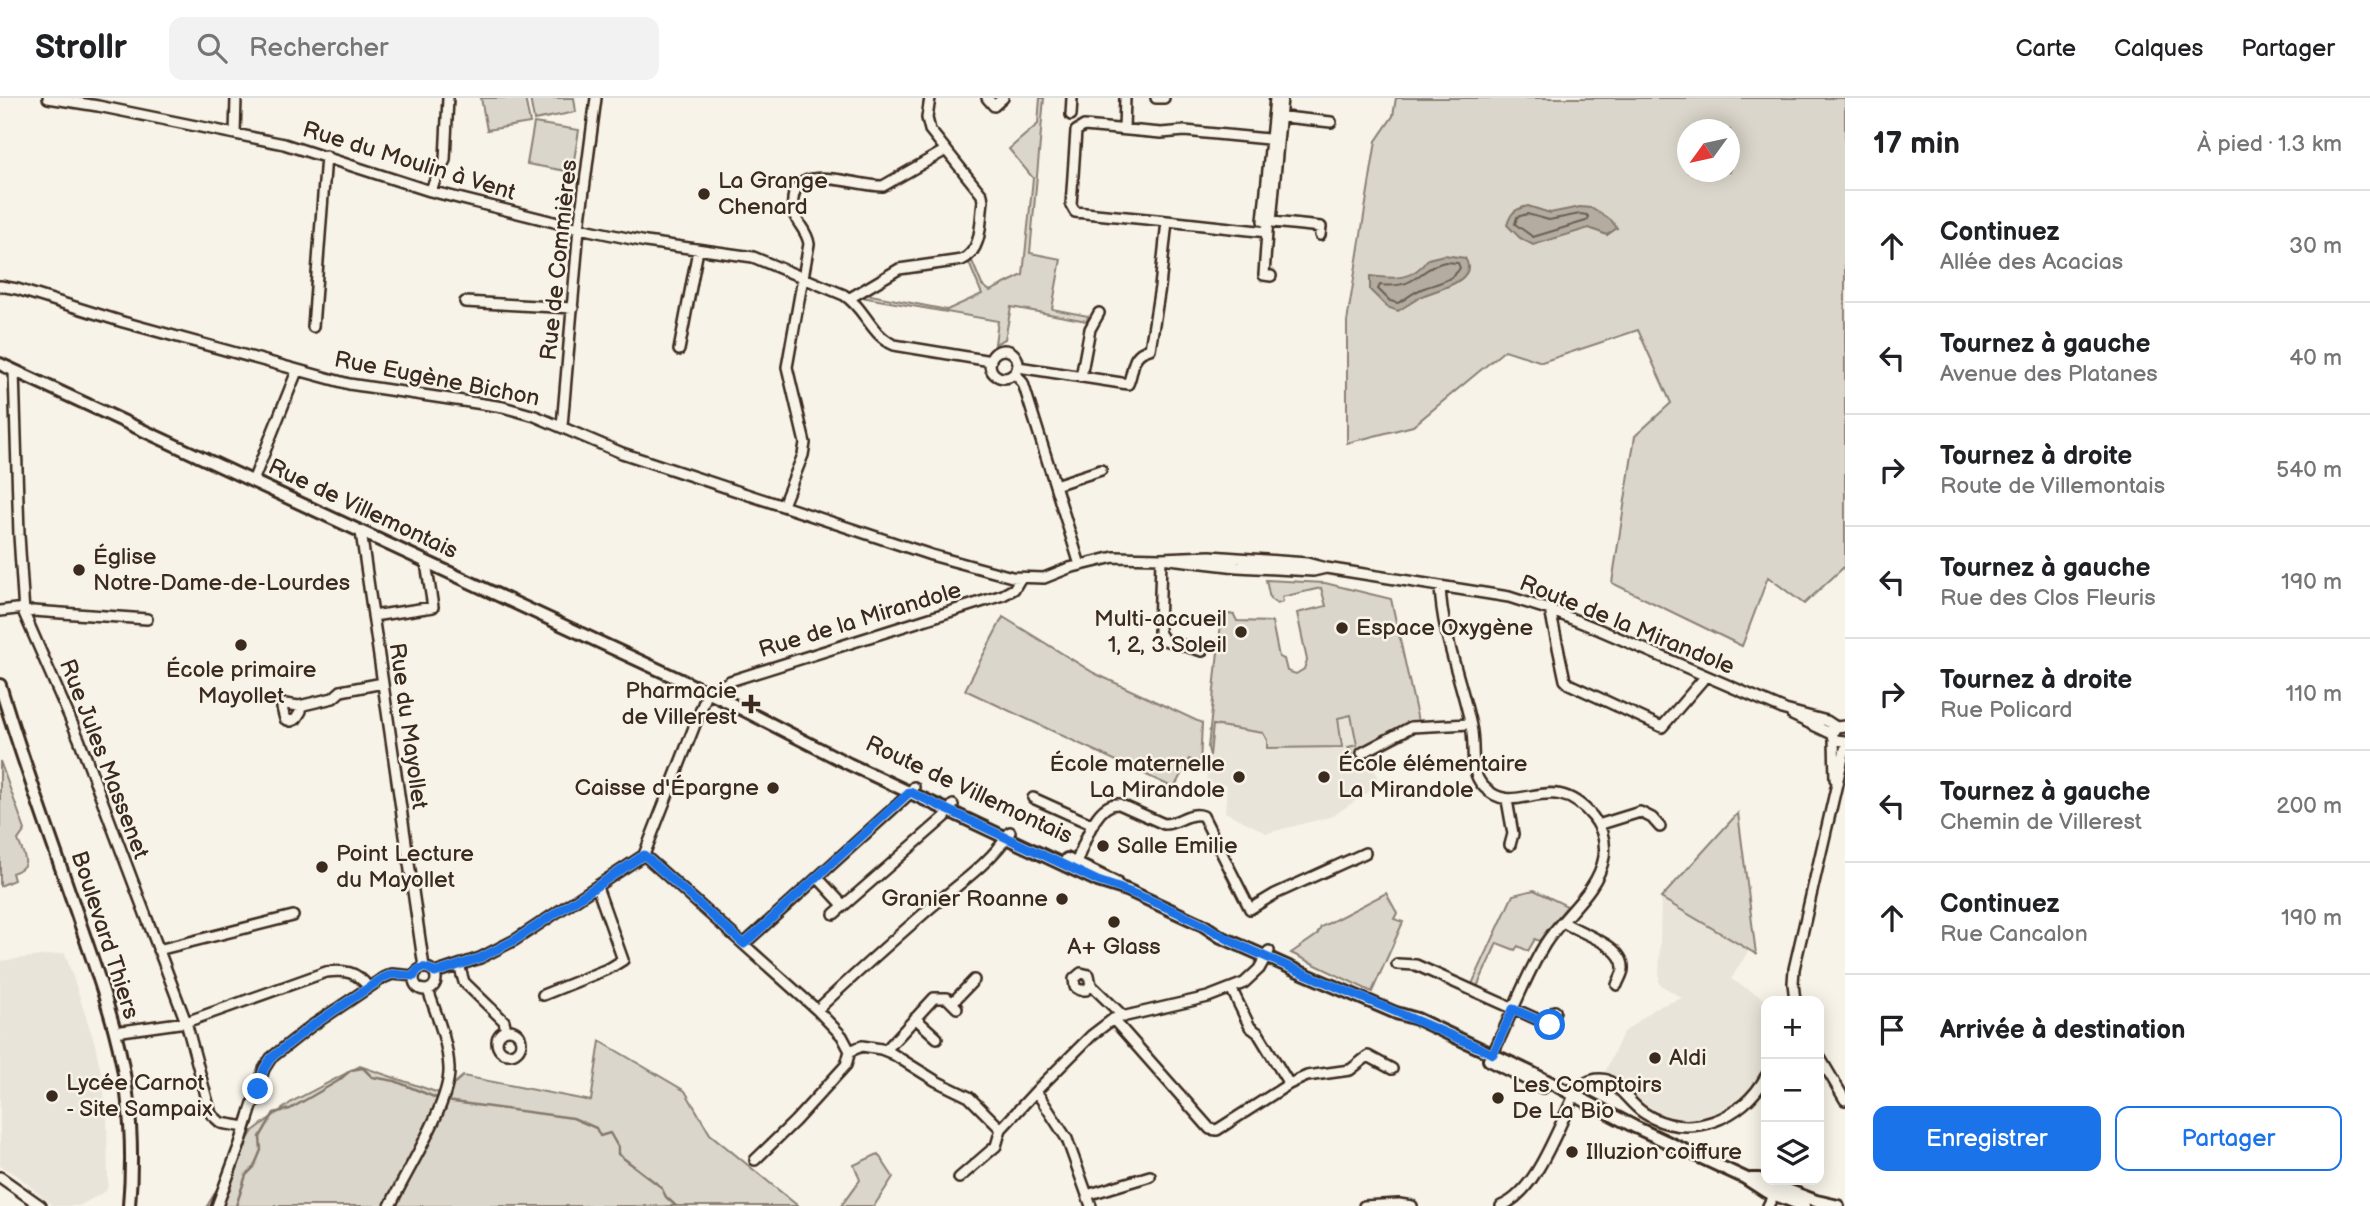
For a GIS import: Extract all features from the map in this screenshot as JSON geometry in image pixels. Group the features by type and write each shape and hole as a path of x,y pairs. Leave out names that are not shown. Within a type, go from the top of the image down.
{"main road":[{"name":"Rue de Villemontais","path":"0,364 707,694"},
{"name":"Boulevard Thiers","path":"0,685 116,1032 131,1130 128,1206"},
{"name":"Route de Villemontais","path":"707,694 1075,866 1107,877 1126,890 1203,925 1222,937 1300,965 1315,977 1745,1178"},
{"path":"1745,1178 1773,1199 1804,1206"},
{"path":"1745,1178 1759,1179 1816,1201 1838,1206"}],"street":[{"name":"Rue du Moulin à Vent","path":"48,98 98,102 326,156 430,191 579,228 698,250 742,255 762,260 850,298"},
{"path":"235,135 236,98"},
{"path":"430,191 445,160 448,98"},
{"name":"Rue de Commières","path":"562,426 579,228 596,98"},
{"path":"930,98 927,124 982,195 974,252 954,262 899,269 850,298 880,337 894,345 990,361"},
{"path":"986,98 994,106 1003,98"},
{"path":"1071,115 1072,98"},
{"path":"1124,129 1125,98"},
{"path":"1156,98 1164,98"},
{"path":"1275,98 1277,117"},
{"path":"1271,276 1264,275 1267,224 1277,117 1282,98"},
{"path":"1277,117 1331,122"},
{"path":"1275,140 1084,125 1076,131 1071,205 1075,212 1167,221 1321,227 1320,235"},
{"path":"783,505 803,455 805,443 787,367 809,244 808,235 796,219 793,209 795,194 803,182 809,178 820,177 865,186 883,186 946,150"},
{"path":"313,327 326,156"},
{"path":"1080,565 1017,371 1017,358 1010,351 996,353 990,361 991,370 998,377 1007,379 1017,371 1128,384 1135,358 1141,351 1150,349 1167,221"},
{"path":"679,350 698,250"},
{"name":"Rue Eugène Bichon","path":"0,286 123,323 349,384 503,407 535,416 622,453 931,555 1020,579"},
{"path":"465,302 573,308"},
{"path":"1081,377 1090,329 1099,313"},
{"name":"Rue Jules Massenet","path":"14,371 24,610 79,739 186,1022 211,1114 221,1123 245,1127"},
{"path":"253,481 297,371"},
{"path":"1055,485 1101,470"},
{"name":"Rue du Mayollet","path":"361,532 424,967"},
{"name":"Route de la Mirandole","path":"1020,579 1044,578 1080,565 1114,557 1161,558 1260,564 1314,571 1326,568 1509,597 1550,610 1785,710 1827,721 1837,731 1840,743 1845,741"},
{"path":"1161,558 1159,632 1164,640 1202,651"},
{"path":"373,616 433,607 426,563"},
{"name":"Rue de la Mirandole","path":"707,694 730,681 1003,595 1014,589 1020,579"},
{"path":"1440,586 1441,612 1470,724 1476,777 1492,794 1507,800 1545,792 1565,795 1587,809 1604,840 1604,856 1593,884 1545,944 1491,1058"},
{"path":"0,611 24,610 147,619"},
{"path":"1550,610 1565,680 1662,727 1706,676"},
{"path":"299,706 333,698 341,691 383,683"},
{"path":"435,973 515,940 644,855 707,694"},
{"path":"1362,753 1411,727 1470,724"},
{"path":"1836,783 1837,731"},
{"path":"1794,996 1794,969 1845,749"},
{"path":"744,944 912,790"},
{"path":"1033,798 1093,825"},
{"path":"1507,800 1513,834 1510,845"},
{"path":"1075,866 1093,825 1103,809 1114,803 1164,824 1201,814 1206,819 1250,909 1283,890 1365,853"},
{"path":"834,914 951,808"},
{"path":"1598,825 1640,812 1652,818 1660,827"},
{"path":"817,1010 866,963 969,876 1008,835"},
{"path":"644,855 817,1010 842,1036 850,1051 846,1065 755,1160"},
{"path":"818,878 843,905"},
{"path":"542,995 610,968 623,960 597,887"},
{"path":"158,950 293,916"},
{"path":"1563,922 1610,946 1620,957 1623,969 1616,985"},
{"path":"959,1178 996,1146 1002,1129 1036,1091 1092,1035 1113,1019 1208,997 1244,983 1259,969 1268,954"},
{"path":"1397,964 1416,965 1550,1025 1555,1011"},
{"path":"458,965 464,982 504,1021 506,1030"},
{"path":"424,967 435,973 435,984 428,990 419,989 414,976 419,969 424,967"},
{"path":"116,1032 186,1022 326,972 346,970 362,978 368,987"},
{"path":"217,1206 264,1069 271,1058 368,987 392,974 414,976"},
{"path":"886,1050 934,998 947,999 955,1005 974,980"},
{"path":"1091,985 1124,1017"},
{"path":"1231,988 1250,1027 1258,1033 1289,1084"},
{"path":"390,1206 446,1094 449,1068 440,1025 428,990"},
{"path":"915,1018 937,1038"},
{"path":"1113,1019 1210,1129 1217,1130 1289,1084 1307,1076 1350,1070 1368,1056 1392,1069"},
{"path":"850,1051 862,1046 886,1050 969,1097 1002,1129"},
{"path":"1821,1059 1845,1100"},
{"path":"1501,1206 1523,1191 1535,1176 1573,1098 1586,1082 1607,1080 1647,1115 1678,1126 1695,1126 1723,1118 1738,1110 1761,1085"},
{"path":"1036,1091 1067,1139 1091,1206"},
{"path":"1087,1195 1150,1176"},
{"path":"0,1177 41,1206"},
{"path":"1773,1199 1780,1192 1810,1203 1816,1201"},
{"path":"1364,1206 1412,1206"}],"shaded area":[{"path":"481,98 525,98 530,123 487,130"},
{"path":"530,98 574,98 576,112 534,120"},
{"path":"1040,98 1044,98 1030,253 1061,259 1052,309 1088,316 1087,321 1011,307 1005,339 995,344 998,321 861,297 866,294 947,310 982,294 969,263 972,261 982,285 990,291 1023,275 1033,178 1009,149 1038,124"},
{"path":"1396,98 1845,98 1845,566 1804,604 1768,577 1742,646 1612,583 1635,436 1671,403 1638,330 1542,362 1505,350 1413,426 1347,443 1347,322 1376,141 1393,116"},
{"path":"534,123 579,130 572,172 527,164"},
{"path":"1266,580 1325,583 1391,599 1420,730 1356,763 1348,747 1357,745 1351,715 1338,718 1342,747 1267,748 1263,733 1213,725 1210,756 1208,748 1222,613 1234,615 1237,621 1272,622 1279,657 1284,659 1287,671 1296,674 1304,669 1307,660 1297,613 1326,606 1321,588 1282,597 1283,602 1277,604 1270,599"},
{"path":"1003,617 1094,673 1202,723 1200,765 1189,759 1174,788 965,690"},
{"path":"1351,715 1357,745 1349,747 1356,763 1371,755 1379,785 1333,816 1267,833 1225,812 1227,785 1206,782 1213,725 1263,733 1267,747 1338,717"},
{"path":"0,761 25,830 18,840 25,863 12,873 14,880 0,886"},
{"path":"1738,813 1756,954 1661,898"},
{"path":"1534,890 1567,906 1539,941 1535,939 1528,951 1518,946 1515,950 1497,943 1477,987 1472,984 1513,895"},
{"path":"1386,893 1397,913 1394,919 1403,922 1372,992 1291,953 1317,935 1321,927"},
{"path":"1661,898 1749,950 1731,979 1761,997 1761,1070 1746,1095 1727,1108 1698,1120 1676,1121 1656,1116 1634,1102 1605,1072 1623,1033 1655,1008 1682,998 1659,984"},
{"name":"Lycée Carnot - Site Sampaix","path":"65,953 95,1044 107,1115 108,1185 106,1191 79,1206 53,1206 18,1176 0,1166 0,961"},
{"path":"600,1041 685,1091 710,1134 798,1206 207,1206 253,1131 293,1101 360,1066 442,1094 463,1076 591,1101"},
{"path":"878,1154 893,1177 874,1206 841,1206 860,1180 854,1165"}],"water":[{"path":"1528,206 1550,213 1580,207 1591,208 1611,220 1617,228 1607,235 1589,228 1533,245 1520,238 1507,225 1514,212"},
{"path":"1444,255 1465,258 1468,266 1466,273 1454,283 1422,296 1398,311 1387,307 1370,290 1370,276 1402,277 1416,271 1428,259"}],"waterway":[{"path":"236,1206 246,1175 254,1167 261,1150 260,1137 274,1113 290,1109 338,1081 351,1070 363,1068 372,1077 395,1081 439,1099"},
{"path":"446,1101 573,1118 596,1128 600,1136 610,1133 618,1147 618,1154 661,1187 666,1197 676,1206"}],"place":[{"name":"La Grange Chenard","path":"704,194"},
{"name":"Église Notre-Dame-de-Lourdes","path":"79,570"},
{"name":"Espace Oxygène","path":"1342,628"},
{"name":"Multi-accueil 1, 2, 3 Soleil","path":"1241,632"},
{"name":"École primaire Mayollet","path":"241,645"},
{"name":"Pharmacie de Villerest","path":"751,704"},
{"name":"École maternelle La Mirandole","path":"1239,777"},
{"name":"École élémentaire La Mirandole","path":"1324,777"},
{"name":"Caisse d'Épargne","path":"773,788"},
{"name":"Salle Emilie","path":"1103,846"},
{"name":"Point Lecture du Mayollet","path":"322,867"},
{"name":"Granier Roanne","path":"1062,899"},
{"name":"A+ Glass","path":"1114,922"},
{"name":"Aldi","path":"1655,1058"},
{"name":"Lycée Carnot - Site Sampaix","path":"52,1096"},
{"name":"Les Comptoirs De La Bio","path":"1498,1098"},
{"name":"Illuzion coiffure","path":"1572,1152"}],"route":[{"path":"258,1089 264,1069 280,1049 368,987 392,974 414,976 415,972 424,967 435,973 497,950 540,925 644,855 744,944 910,792 1098,881 1126,890 1203,925 1222,937 1493,1054 1513,1009 1550,1025"}]}
